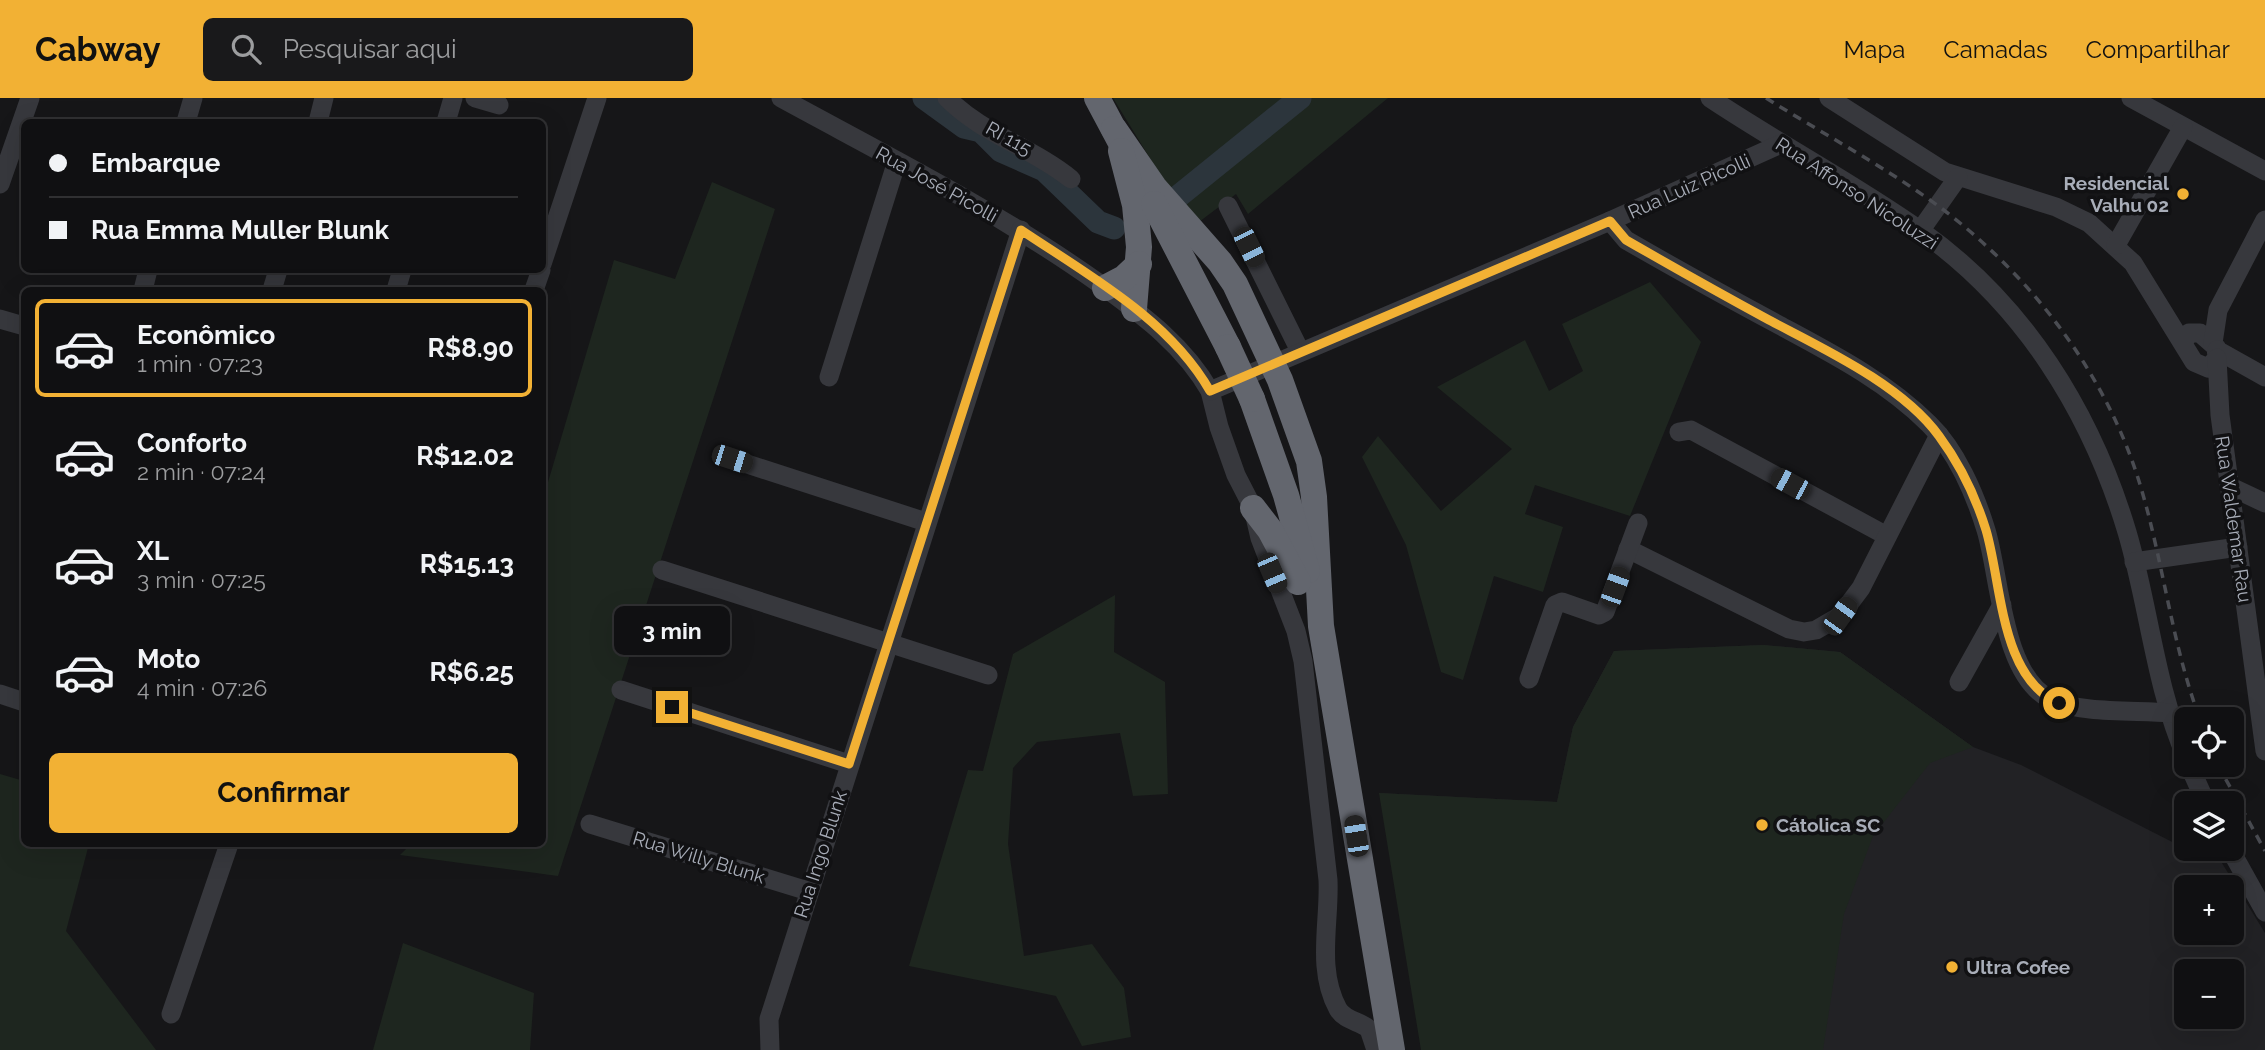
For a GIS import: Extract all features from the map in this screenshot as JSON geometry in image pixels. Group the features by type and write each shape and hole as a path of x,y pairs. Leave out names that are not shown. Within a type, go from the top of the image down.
{"highway":[{"path":"1097,98 1228,347 1252,399 1286,495 1312,625 1375,1023 1392,1050"},
{"path":"1114,130 1135,205 1139,264 1134,309"},
{"path":"1114,130 1154,187 1227,273 1272,362 1309,461 1314,497 1312,625"},
{"path":"1105,288 1124,278 1139,264"},
{"path":"1253,508 1270,530 1312,625"}],"street":[{"path":"23,119 30,98"},
{"path":"187,119 192,98"},
{"path":"319,119 324,98"},
{"path":"447,119 453,98"},
{"path":"475,98 499,105"},
{"path":"546,252 597,98"},
{"name":"Rua José Picolli","path":"781,98 1021,230 1134,309 1183,351 1210,391 1236,475 1253,508"},
{"name":"RI 115","path":"947,98 996,132 1050,162 1071,179"},
{"name":"Rua Affonso Nicoluzzi","path":"1710,98 1920,230 1999,300 2050,364 2091,437 2119,510 2174,724"},
{"path":"1829,98 1852,104 1936,167 1958,177 2067,211 2116,245 2133,263 2164,308 2212,358 2244,367 2265,377"},
{"path":"2131,98 2265,171"},
{"path":"0,184 21,124"},
{"path":"2116,245 2183,127"},
{"name":"Rua Luiz Picolli","path":"1210,391 1272,362 1610,221 1781,144"},
{"path":"829,377 897,161"},
{"path":"1920,230 1958,177"},
{"path":"1228,206 1300,351"},
{"path":"2190,335 2218,310 2258,251 2265,220"},
{"path":"1610,221 1626,240 1836,356 1876,382 1907,404 1939,435 1964,478 1986,529 2010,639 2035,690 2047,698 2076,706 2171,716"},
{"name":"Rua Ingo Blunk","path":"770,1050 769,1018 1021,230"},
{"name":"Rua Waldemar Rau","path":"2218,310 2212,358 2265,751"},
{"path":"0,319 21,325"},
{"path":"2190,335 2212,358"},
{"path":"1679,432 1690,430 1887,537"},
{"path":"1629,549 1789,629 1804,632 1816,630 1840,616 1861,588 1939,435"},
{"path":"732,459 926,522"},
{"path":"2229,486 2265,503"},
{"path":"1529,679 1555,606 1562,601 1599,615 1605,612 1638,523"},
{"path":"2134,562 2238,547"},
{"path":"663,570 988,675"},
{"path":"1959,682 2002,606"},
{"path":"1312,625 1308,695 1328,880 1330,910 1325,954 1329,982 1339,1010 1352,1021 1375,1023"},
{"path":"621,690 849,764"},
{"path":"0,694 21,701"},
{"path":"2077,713 2171,716"},
{"name":"Rua Willy Blunk","path":"590,824 808,891"},
{"path":"171,1014 228,847"},
{"path":"2237,861 2265,912"},
{"path":"1375,1023 1369,1030 1376,1050"}],"shaded area":[{"path":"1113,98 1388,98 1248,214 1236,194 1195,225 1175,199"},
{"path":"712,182 775,209 558,876 400,855 408,847 546,847 546,489 614,260 675,279"},
{"path":"1650,282 1701,342 1630,516 1535,485 1525,514 1563,527 1543,592 1494,576 1463,680 1441,672 1406,545 1362,457 1378,436 1441,511 1512,449 1437,387 1525,340 1549,391 1583,371 1562,324"},
{"path":"1115,595 1114,652 1165,682 1168,794 1133,796 1120,733 1037,742 1013,768 1008,844 1024,956 1092,944 1124,988 1131,1037 1082,1046 1056,996 909,966 968,770 983,771 1013,654"},
{"name":"Cátolica SC","path":"1763,645 1840,652 1973,747 2021,765 2174,843 2174,861 2221,861 2229,875 2174,875 2174,945 2244,945 2244,899 2265,933 2265,1050 1495,1050 1379,793 1557,802 1573,727 1614,651"},
{"name":"Cátolica SC","path":"1763,645 1840,652 1973,747 1930,763 1873,836 1844,914 1823,1050 1421,1050 1379,793 1557,802 1573,727 1614,651"},
{"path":"0,774 21,780 21,847 88,847 66,931 156,1050 0,1050"},
{"path":"403,943 534,993 530,1050 373,1050"}],"waterway":[{"path":"924,98 964,127 981,131 1001,151 1044,170 1098,222 1114,228"},
{"path":"1175,199 1300,98"}],"railway":[{"path":"1766,98 1945,211 2008,266 2062,330 2106,401 2138,478 2174,630 2196,707"},
{"path":"2225,777 2265,851"}],"place":[{"name":"Residencial Valhu 02","path":"2183,194"},
{"name":"Cátolica SC","path":"1762,825"},
{"name":"Ultra Cofee","path":"1952,967"}],"route":[{"path":"672,707 849,764 1021,230 1154,325 1183,351 1210,391 1282,358 1610,221 1626,240 1836,356 1907,404 1929,424 1953,457 1986,529 2010,639 2027,677 2035,690 2059,703"}]}
